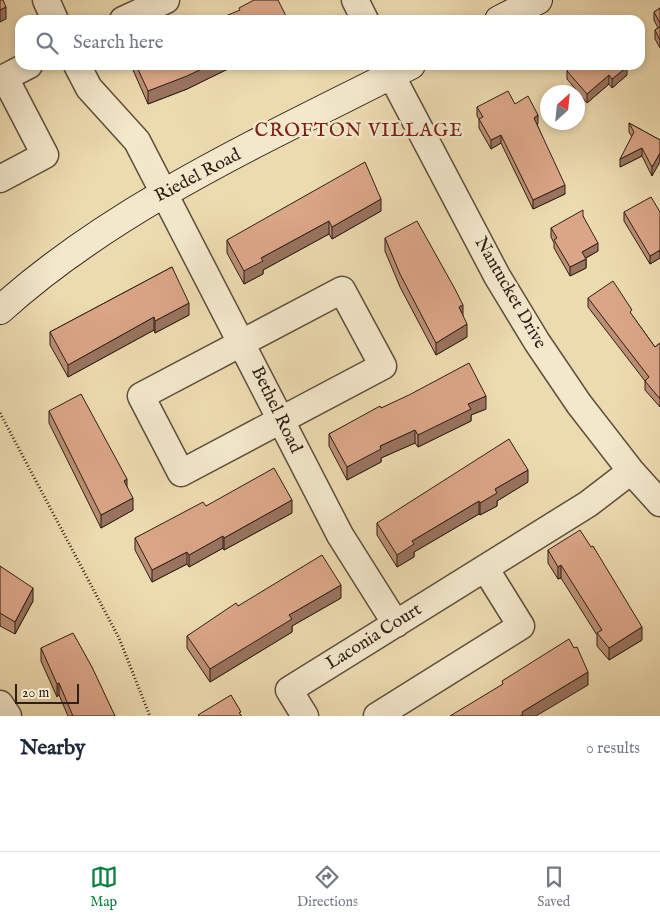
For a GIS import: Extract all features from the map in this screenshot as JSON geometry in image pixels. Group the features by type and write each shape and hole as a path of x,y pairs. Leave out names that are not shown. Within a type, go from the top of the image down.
{"street":[{"path":"46,0 53,15"},
{"path":"133,15 166,0"},
{"path":"355,0 362,15"},
{"path":"509,15 538,0"},
{"path":"0,179 46,155 2,79 19,70"},
{"name":"Bethel Road","path":"80,70 90,88 138,141 243,342 340,535 396,624"},
{"name":"Riedel Road","path":"0,310 79,248 164,192 392,70"},
{"name":"Nantucket Drive","path":"397,70 497,276 537,342 580,404 632,472 660,503"},
{"path":"342,290 383,366 281,420 181,473 141,396 342,290"},
{"name":"Laconia Court","path":"305,716 289,690 588,504 632,472"},
{"path":"377,716 521,626 485,568"},
{"path":"0,704 8,716"}],"path":[{"path":"0,413 119,638 150,716"}],"building":[{"path":"0,0 3,0 6,7 0,10"},
{"path":"254,0 278,0 286,15 228,15 240,10 239,8"},
{"path":"660,8 660,23 654,12"},
{"path":"660,27 660,40 655,30"},
{"path":"138,70 200,70 187,76 148,91"},
{"path":"568,70 623,70 612,79 609,75 587,94 585,85 579,85"},
{"path":"508,91 515,104 528,96 538,115 534,118 565,185 533,200 501,135 491,140 479,119 483,117 477,107"},
{"path":"629,123 660,140 660,153 652,167 642,148 620,159 634,132"},
{"path":"365,162 381,199 332,227 329,221 261,258 263,261 244,271 227,240"},
{"path":"651,197 660,212 660,250 650,256 624,212"},
{"path":"583,210 583,216 598,243 582,252 586,259 570,267 554,240 557,238 551,228"},
{"path":"417,221 463,305 459,307 467,324 436,343 400,274 385,238"},
{"path":"172,267 189,303 155,321 154,317 68,365 50,332"},
{"path":"613,281 632,310 630,312 655,347 660,343 660,399 645,381 649,377 588,298"},
{"path":"469,363 486,396 468,404 471,409 418,435 415,430 380,446 381,449 347,467 329,434 380,406 381,408 409,395"},
{"path":"81,394 127,479 124,481 133,498 101,515 49,411"},
{"path":"509,439 528,470 495,489 497,493 480,503 479,501 412,541 414,544 397,555 377,523"},
{"path":"274,468 292,500 224,538 223,536 189,555 187,552 152,570 135,538 203,502 206,506"},
{"path":"580,530 591,547 593,546 642,627 609,648 597,633 602,630 561,565 558,567 548,550"},
{"path":"322,555 341,585 289,615 292,619 210,669 187,636 236,603 238,606"},
{"path":"0,566 33,588 15,622 0,613"},
{"path":"73,633 92,667 115,716 73,716 41,648"},
{"path":"569,639 574,648 577,647 588,672 522,712 523,714 520,716 450,716 503,684 502,681"},
{"path":"231,695 242,716 198,715"}],"district":[{"name":"CROFTON VILLAGE","path":"359,131"}]}
